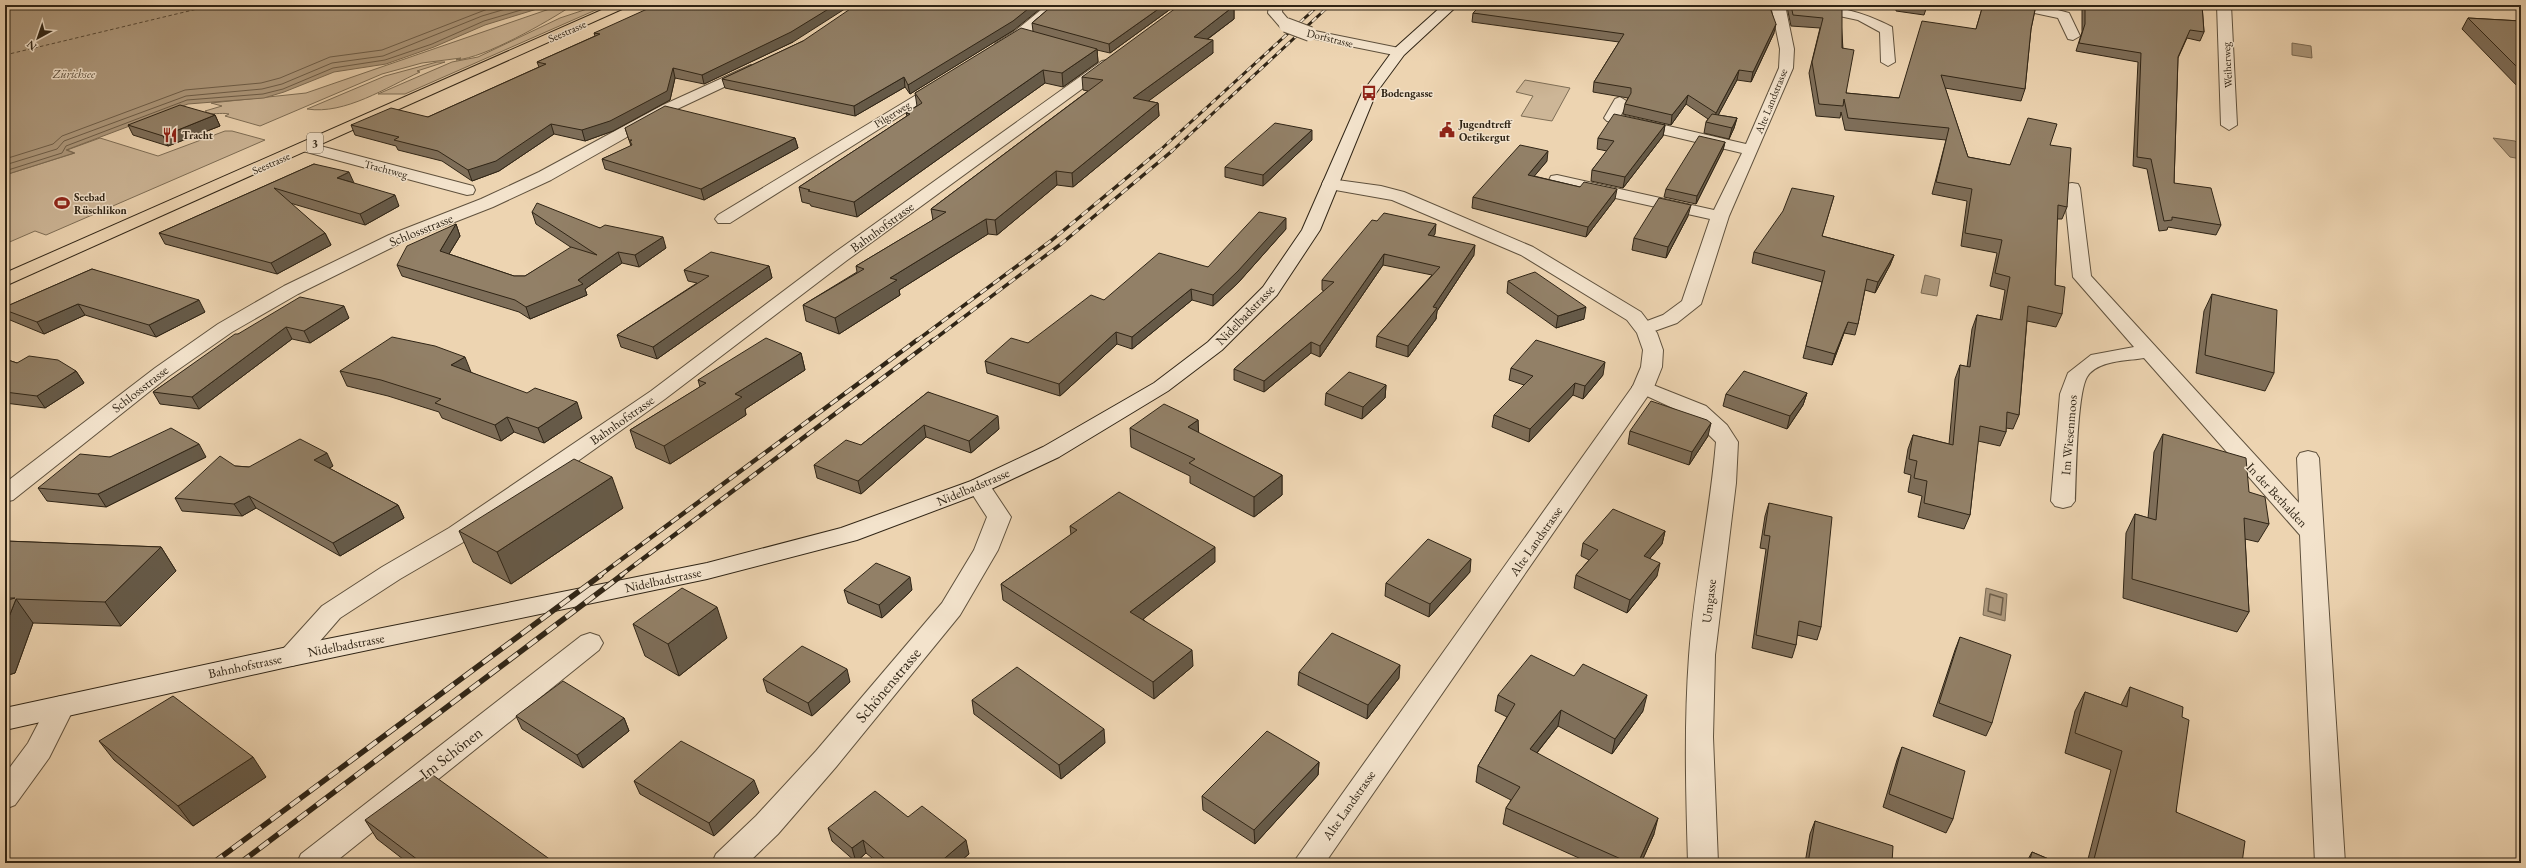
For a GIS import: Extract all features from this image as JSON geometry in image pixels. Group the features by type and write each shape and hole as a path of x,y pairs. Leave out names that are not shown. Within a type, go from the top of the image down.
{"main road":[{"name":"Seestrasse","path":"5,280 624,5"}],"street":[{"path":"986,56 1027,36 1055,5"},
{"name":"Dorfstrasse","path":"1276,5 1275,13 1286,24 1310,34 1399,52"},
{"name":"Nidelbadstrasse","path":"292,656 707,571 848,534 979,486 1051,452 1161,387 1215,346 1256,306 1284,272 1306,240 1369,93 1399,52 1451,5"},
{"name":"Alte Landstrasse","path":"1308,863 1643,387 1652,372 1653,341 1646,328 1682,313 1691,304 1720,216 1751,150 1786,68 1787,49 1777,5"},
{"path":"1806,5 1862,17 1887,30 1888,62"},
{"path":"2016,5 2051,11 2064,16 2073,36"},
{"name":"Weiherweg","path":"2224,5 2229,125"},
{"name":"Bahnhofstrasse","path":"5,719 292,656 332,612 391,573 458,534 658,395 840,257 1116,57 1092,55"},
{"name":"Schlossstrasse","path":"5,496 162,372 225,328 291,290 336,266 387,243 487,203 545,176 668,108 768,61"},
{"name":"Pilgerweg","path":"724,219 952,77"},
{"name":"Alte Landstrasse","path":"1620,102 1612,118 1751,150"},
{"name":"Trachtweg","path":"305,147 467,190"},
{"path":"1557,180 1720,216"},
{"path":"1330,184 1382,191 1488,232 1534,255 1634,316 1646,328"},
{"name":"In der Bethalden","path":"2072,188 2082,277 2312,532 2330,863"},
{"name":"Im Wiesenmoos","path":"2063,501 2071,394 2078,373 2098,359 2149,351"},
{"name":"Umgasse","path":"1643,387 1698,411 1719,430 1727,442 1724,483 1702,655 1699,737 1703,863"},
{"path":"2308,458 2312,532"},
{"name":"Schönenstrasse","path":"727,863 767,825 826,759 951,609 986,550 1000,517 979,486"},
{"name":"Im Schönen","path":"312,863 590,643"},
{"path":"5,798 39,750 61,706"}],"shaded area":[{"path":"561,5 573,5 516,38 483,53 456,60 461,58 422,63 382,74 260,126 225,116 229,114 210,113 205,111 222,106 211,103 306,93"},
{"path":"599,5 607,5 405,94 378,94 452,62 478,57 560,18"},
{"path":"437,62 445,62 417,71 420,72 380,92 351,104 321,110 307,109 385,76"},
{"path":"1525,80 1570,88 1552,121 1521,116 1533,96 1516,92"},
{"name":"Seebad Rüschlikon","path":"225,131 232,131 265,140 46,235 35,231 5,244 5,175 75,153 67,150 100,138 158,156"}],"water":[{"name":"Zürichsee","path":"5,5 550,5 485,25 434,47 386,64 334,72 284,92 264,98 188,104 66,150 74,153 5,175"},
{"path":"2292,43 2311,46 2312,58 2292,55"},
{"path":"2493,138 2515,141 2521,147 2521,159 2510,157"},
{"path":"1925,275 1940,279 1937,296 1921,293"},
{"path":"1986,588 2007,594 2005,621 1983,615"}],"building":[{"path":"656,5 835,5 791,32 702,75 673,68 667,91 610,121 582,130 551,124 496,161 468,170 438,151 394,140 399,137 351,125 391,108 428,117 546,64 537,62 600,34 594,33"},
{"path":"856,5 1033,5 1013,21 908,85 904,77 854,106 722,79 803,41"},
{"path":"1053,5 1164,5 1109,44 1032,23"},
{"path":"1180,5 1234,6 1194,37 1213,40 1133,98 1158,103 1072,173 1056,171 995,220 986,219 890,278 897,280 835,318 803,305 864,269 856,266 946,212 931,209 1103,80 1082,77"},
{"path":"1481,5 1769,5 1776,24 1753,72 1739,70 1716,113 1688,95 1672,115 1625,104 1631,93 1631,88 1594,82 1624,34 1473,13"},
{"path":"1791,5 1832,5 1842,7 1842,48 1854,50 1846,93 1899,98 1922,21 1976,29 1983,5 2008,8 2008,5 2036,5 2031,29 2025,89 1941,75 1968,157 2010,165 2028,118 2057,124 2050,145 2071,148 2067,207 2058,205 2055,285 2065,287 2062,314 2028,306 2019,415 2007,412 2006,432 1980,426 1970,515 1924,503 1927,481 1914,478 1917,461 1909,459 1913,435 1953,445 1960,365 1970,367 1977,315 2002,320 2010,277 1995,273 2002,240 1965,233 1972,189 1936,182 1949,128 1848,118 1844,99 1843,106 1819,104 1812,62 1823,18 1793,15"},
{"path":"2085,5 2202,5 2204,32 2190,30 2178,57 2174,183 2211,188 2221,225 2172,217 2172,220 2164,221 2151,159 2137,157 2141,53 2079,43 2085,24"},
{"path":"2468,18 2521,21 2521,71"},
{"path":"1021,28 1097,49 1062,73 1043,70 854,202 808,191 810,190 799,187 910,114 906,113 922,103 915,93"},
{"path":"180,105 215,115 163,136 128,125"},
{"path":"665,106 795,138 701,189 602,159 632,145 630,141 632,140 629,140 625,128"},
{"path":"1614,114 1665,125 1625,177 1592,170 1614,141 1598,138"},
{"path":"1712,114 1737,118 1732,128 1706,122"},
{"path":"1275,123 1312,130 1263,175 1225,167"},
{"path":"1699,136 1725,142 1697,196 1666,189"},
{"path":"1520,145 1548,151 1528,175 1580,187 1584,182 1617,189 1588,227 1473,197"},
{"path":"314,164 349,172 337,178 395,195 360,214 274,188 325,233 271,263 159,233"},
{"path":"1792,188 1834,196 1822,236 1894,255 1878,282 1867,279 1858,324 1848,322 1835,354 1806,346 1825,271 1754,252 1783,211"},
{"path":"1659,198 1691,205 1668,247 1634,238"},
{"path":"537,203 600,228 605,225 663,237 635,255 618,252 578,280 583,284 526,307 515,300 397,265 407,246 456,224 440,251 514,276 525,276 571,247 597,255 532,212"},
{"path":"1259,212 1286,218 1238,271 1213,295 1191,289 1132,337 1116,332 1059,384 985,361 1011,338 1028,343 1091,295 1104,300 1159,253 1208,267"},
{"path":"1384,213 1436,224 1428,235 1475,245 1433,307 1437,308 1408,346 1377,336 1440,267 1384,254 1320,346 1311,342 1264,381 1234,369 1334,282 1322,280 1372,220 1377,221"},
{"path":"711,252 769,266 653,347 617,335 709,276 684,270"},
{"path":"92,269 199,300 149,325 78,304 37,322 5,310 5,307"},
{"path":"1535,272 1586,307 1558,316 1508,281"},
{"path":"2212,294 2277,310 2274,373 2205,355"},
{"path":"300,297 344,306 304,331 286,327 192,397 153,392 235,334 238,334"},
{"path":"392,337 435,346 465,357 451,365 527,393 535,388 577,402 538,428 507,417 495,425 435,403 441,399 381,380 340,371"},
{"path":"766,338 801,353 735,394 742,397 664,446 630,430 706,383 698,380"},
{"path":"1536,340 1605,362 1585,386 1575,383 1530,429 1494,415 1533,376 1511,368"},
{"path":"29,356 58,360 76,371 37,396 5,392 5,359 17,363"},
{"path":"1744,371 1807,393 1790,416 1726,394"},
{"path":"1349,372 1386,385 1363,407 1326,393"},
{"path":"928,392 998,416 969,441 924,425 858,481 814,465 846,440 861,445"},
{"path":"1651,401 1707,420 1711,423 1692,452 1630,431"},
{"path":"1164,404 1198,420 1188,427 1282,475 1254,497 1189,463 1195,459 1130,428"},
{"path":"171,428 199,444 98,494 38,488 80,454 110,457"},
{"path":"2163,434 2246,458 2249,492 2265,497 2269,524 2244,518 2249,612 2132,579 2135,514 2156,520"},
{"path":"300,439 327,453 314,460 398,505 333,543 249,496 234,504 175,498 220,456 235,466 249,467"},
{"path":"574,459 612,477 497,552 459,531"},
{"path":"1119,492 1215,547 1130,612 1192,650 1153,682 1001,584 1077,530 1070,526"},
{"path":"1769,503 1832,517 1821,627 1799,621 1796,645 1756,635 1770,536 1764,535"},
{"path":"1613,509 1665,531 1644,556 1660,563 1630,600 1576,575 1598,550 1583,543"},
{"path":"1428,539 1471,559 1430,604 1386,583"},
{"path":"5,541 161,547 105,602 16,599 5,627 5,601 15,598 5,598"},
{"path":"876,563 910,577 879,605 844,590"},
{"path":"682,588 717,607 668,644 633,624"},
{"path":"1332,633 1400,665 1368,705 1299,672"},
{"path":"1960,637 2011,655 1992,723 1939,703"},
{"path":"802,646 847,669 808,703 763,679"},
{"path":"1531,655 1574,676 1583,664 1647,695 1615,739 1561,710 1530,749 1658,818 1638,863 1630,863 1506,808 1520,787 1478,766 1515,704 1498,695"},
{"path":"1017,667 1104,729 1059,765 972,700"},
{"path":"563,681 624,718 577,755 516,716"},
{"path":"2130,687 2183,707 2182,717 2189,720 2176,812 2245,841 2242,863 2093,863 2122,751 2075,733 2085,692 2127,707"},
{"path":"173,696 253,757 178,806 99,741"},
{"path":"1267,731 1319,762 1254,830 1202,796"},
{"path":"681,741 754,780 709,823 634,781"},
{"path":"1902,747 1965,771 1953,819 1889,794"},
{"path":"430,773 555,863 422,863 365,820"},
{"path":"875,791 908,817 922,806 966,840 939,863 890,863 863,840 852,848 828,828"},
{"path":"1815,821 1893,846 1892,863 1808,863"},
{"path":"2032,852 2058,863 2029,863"}],"ferry route":[{"path":"5,55 214,5"}],"railway":[{"path":"1158,152 1319,5"},
{"path":"1171,152 1330,5"},
{"path":"916,341 1052,240 1159,151"},
{"path":"932,341 1061,244 1172,151"},
{"path":"599,576 917,340"},
{"path":"620,576 933,340"},
{"path":"213,863 601,575"},
{"path":"240,863 622,575"}],"place":[{"name":"Bodengasse","path":"1369,93"},
{"name":"Jugendtreff Oetikergut","path":"1447,130"},
{"name":"Tracht","path":"170,135"},
{"name":"Seebad Rüschlikon","path":"62,203"}]}
